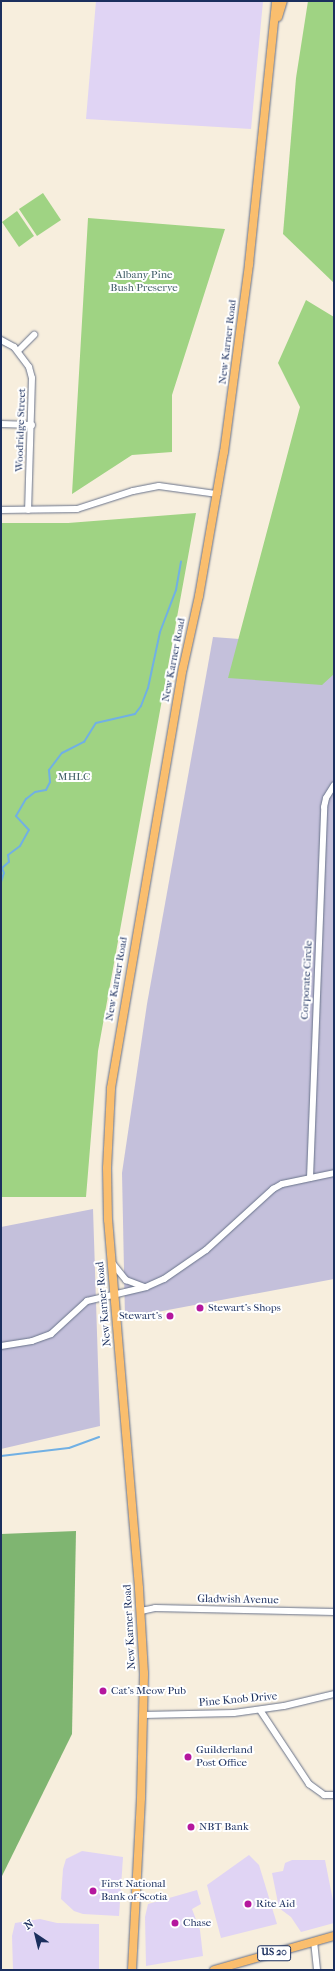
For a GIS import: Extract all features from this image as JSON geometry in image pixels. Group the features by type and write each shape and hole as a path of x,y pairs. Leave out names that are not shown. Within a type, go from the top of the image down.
{"main road":[{"name":"New Karner Road","path":"132,1970 143,1715 141,1611 112,1262 107,1168 113,1064 182,668 199,596 216,494 249,264 276,1"},
{"path":"272,35 283,1"},
{"name":"US 20","path":"214,1970 226,1968 334,1936"}],"street":[{"path":"18,351 34,335"},
{"name":"Woodridge Street","path":"1,340 18,351 29,367 32,378 32,425 28,510"},
{"path":"1,424 32,425"},
{"path":"1,510 77,509 145,488 159,486 216,494"},
{"name":"Corporate Circle","path":"310,1178 324,807 326,798 334,785"},
{"path":"1,1346 32,1340 51,1334 88,1301 146,1288 164,1279 189,1263 273,1189 282,1184 334,1173"},
{"path":"112,1262 126,1280 146,1288"},
{"name":"Gladwish Avenue","path":"141,1611 156,1608 334,1612"},
{"name":"Pine Knob Drive","path":"143,1715 234,1713 260,1710 334,1694"},
{"path":"260,1710 298,1770 313,1788 324,1795 334,1795"},
{"path":"314,1941 317,1970"}],"shaded area":[{"path":"96,1 263,1 251,129 86,119"},
{"path":"213,637 334,646 334,1279 125,1318 122,1173 147,1004"},
{"path":"93,1209 100,1426 1,1449 1,1227"},
{"name":"First National Bank of Scotia","path":"82,1851 123,1857 119,1916 83,1914 74,1911 61,1899 63,1869 66,1859"},
{"path":"249,1855 259,1865 277,1924 221,1938 207,1885"},
{"path":"292,1860 325,1860 334,1906 334,1923 301,1932 291,1917 279,1908 272,1873 283,1871 285,1863"},
{"path":"197,1890 201,1904 192,1909 200,1930 203,1956 146,1966 145,1917 148,1904"},
{"path":"40,1919 57,1923 99,1924 99,1970 13,1970 12,1936 15,1923"}],"green space":[{"path":"308,1 334,1 334,283 283,234 296,78"},
{"path":"43,193 61,220 37,236 19,209"},
{"path":"17,211 34,236 19,247 2,222"},
{"name":"Albany Pine Bush Preserve","path":"88,218 225,229 172,395 172,452 132,455 72,494"},
{"path":"306,300 334,317 334,674 322,685 228,678 300,407 278,363"},
{"name":"MHLC","path":"196,513 98,1051 86,1197 1,1197 1,523 68,523"},
{"path":"76,1531 72,1734 1,1878 1,1534"}],"waterway":[{"path":"1,882 4,873 2,868 9,862 8,855 20,846 29,830 16,816 26,799 35,792 46,790 50,782 49,770 62,753 84,742 96,723 135,714 141,706 148,688 160,632 176,590 181,561"},
{"path":"1,1456 69,1448 99,1437"}],"place":[{"name":"Stewart's Shops","path":"200,1308"},
{"name":"Stewart's","path":"170,1316"},
{"name":"Cat's Meow Pub","path":"103,1691"},
{"name":"Guilderland Post Office","path":"188,1757"},
{"name":"NBT Bank","path":"191,1827"},
{"name":"First National Bank of Scotia","path":"93,1891"},
{"name":"Rite Aid","path":"248,1904"},
{"name":"Chase","path":"175,1923"}]}
